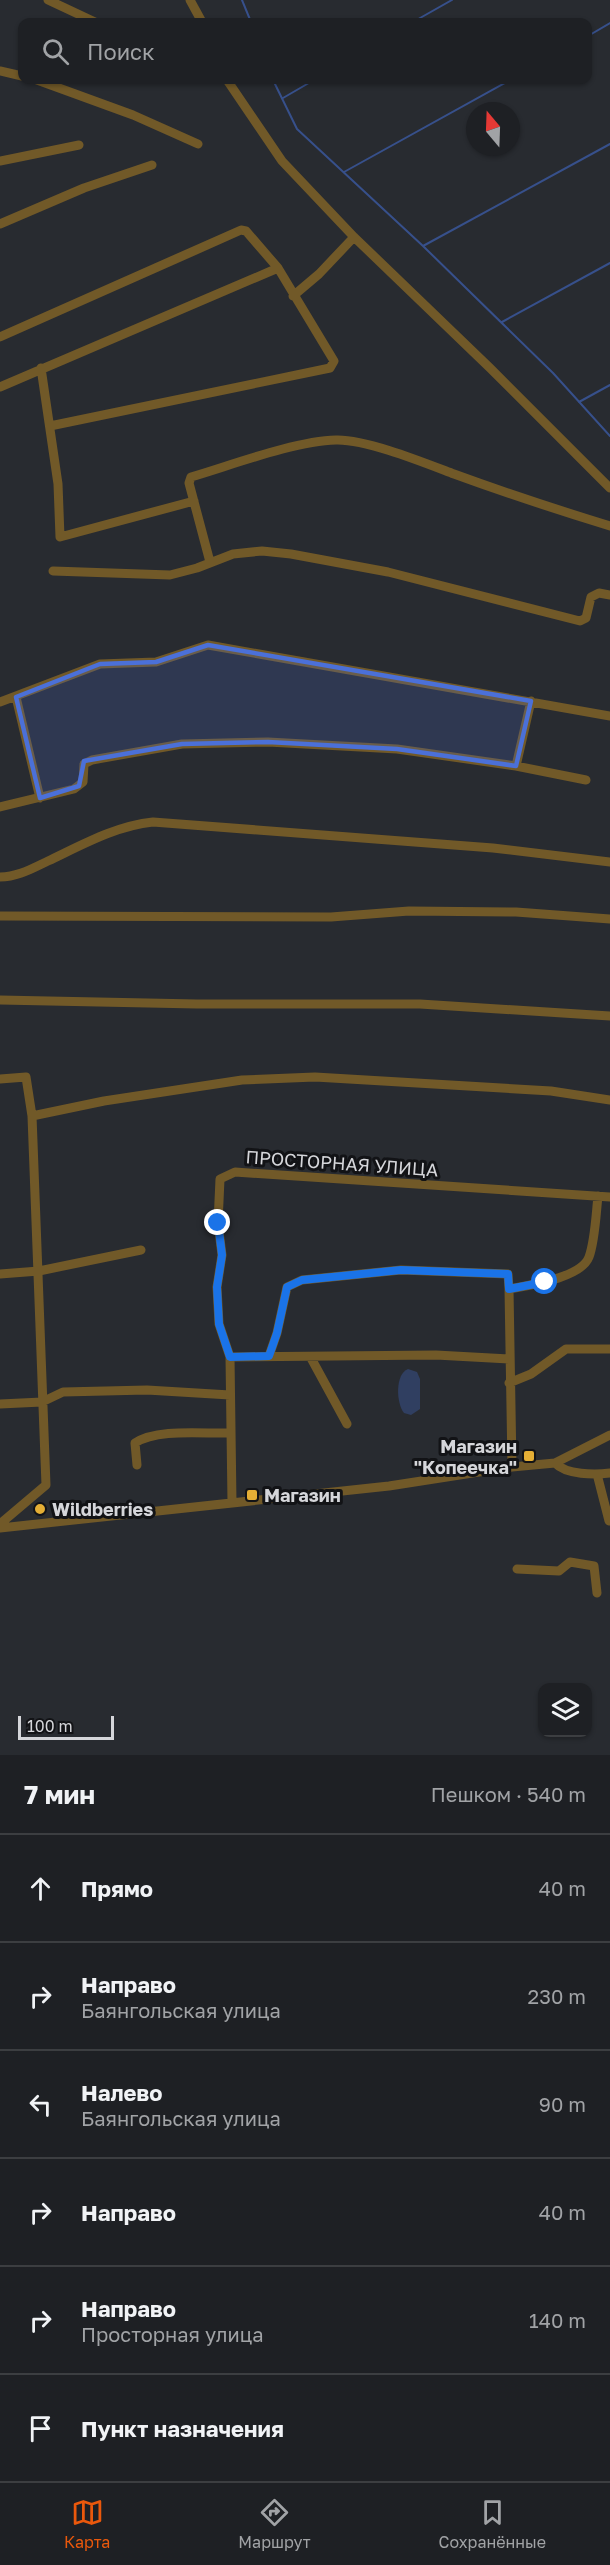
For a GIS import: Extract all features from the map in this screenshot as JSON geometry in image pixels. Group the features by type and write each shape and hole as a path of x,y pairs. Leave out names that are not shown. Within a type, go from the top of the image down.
{"street":[{"path":"48,0 86,18"},
{"path":"190,0 200,18"},
{"path":"0,71 18,75"},
{"path":"48,84 133,115 198,144"},
{"path":"229,84 282,161 354,237 610,488"},
{"path":"0,161 79,145"},
{"path":"0,224 84,188 152,165"},
{"path":"0,337 241,230 246,231 278,268 334,361 330,368 50,426"},
{"path":"293,296 319,274 354,237"},
{"path":"0,387 278,268"},
{"path":"41,368 58,484 60,537 194,501"},
{"path":"210,562 189,483 191,477 309,444 338,440 412,459 610,526"},
{"path":"53,571 170,575 243,553 262,551 291,554 388,572 580,621 586,618 591,597 599,593 610,595"},
{"path":"0,702 100,664 156,662 208,645 610,716"},
{"path":"16,697 40,798"},
{"path":"516,766 531,701"},
{"path":"0,807 79,786 83,782 84,764 92,760 182,744 268,742 397,749 516,766 586,780"},
{"path":"0,877 17,875 110,832 133,824 153,822 493,848 610,862"},
{"path":"0,916 331,917 421,911 516,912 610,919"},
{"path":"0,999 197,1004 420,1004 610,1016"},
{"path":"0,1079 26,1077 32,1116 46,1485 0,1526"},
{"path":"32,1116 105,1101 242,1080 315,1077 551,1091 610,1100"},
{"name":"ПРОСТОРНАЯ УЛИЦА","path":"232,1503 230,1357 219,1324 217,1287 222,1255 218,1223 220,1179 235,1172 610,1197"},
{"path":"509,1289 545,1282 581,1269 589,1257 598,1196"},
{"path":"0,1274 39,1271 141,1250"},
{"path":"269,1356 277,1333 287,1287 302,1280 401,1270 508,1274 512,1467"},
{"path":"509,1383 531,1374 566,1349 610,1349"},
{"path":"230,1357 436,1355 509,1359"},
{"path":"311,1358 346,1424"},
{"path":"0,1404 42,1402 63,1392 147,1390 230,1395"},
{"path":"137,1465 135,1443 143,1437 164,1434 231,1433"},
{"path":"0,1526 389,1486 512,1467 555,1463 610,1435"},
{"path":"555,1463 559,1468 597,1474 610,1473"},
{"path":"597,1474 609,1521"},
{"path":"517,1569 559,1571 570,1562 594,1566 597,1593"}],"highlighted area":[{"path":"208,645 531,701 516,766 397,749 268,742 182,744 84,761 79,786 40,798 16,697 100,664 156,662"}],"shaded area":[{"path":"408,1369 417,1372 420,1379 420,1409 411,1415 404,1413 398,1396 399,1382"}],"waterway":[{"path":"242,0 249,18"},
{"path":"420,18 452,0"},
{"path":"592,34 610,23"},
{"path":"275,84 297,129 423,246 553,373 610,436"},
{"path":"283,98 307,84"},
{"path":"344,172 503,84"},
{"path":"423,246 610,144"},
{"path":"502,322 610,263"},
{"path":"579,402 610,385"}],"place":[{"name":"Магазин \"Копеечка\"","path":"529,1456"},
{"name":"Магазин","path":"252,1495"},
{"name":"Wildberries","path":"40,1509"}],"route":[{"path":"218,1223 222,1255 217,1287 219,1324 230,1357 269,1356 277,1333 287,1287 302,1280 401,1270 508,1274 509,1289 545,1282"}]}
